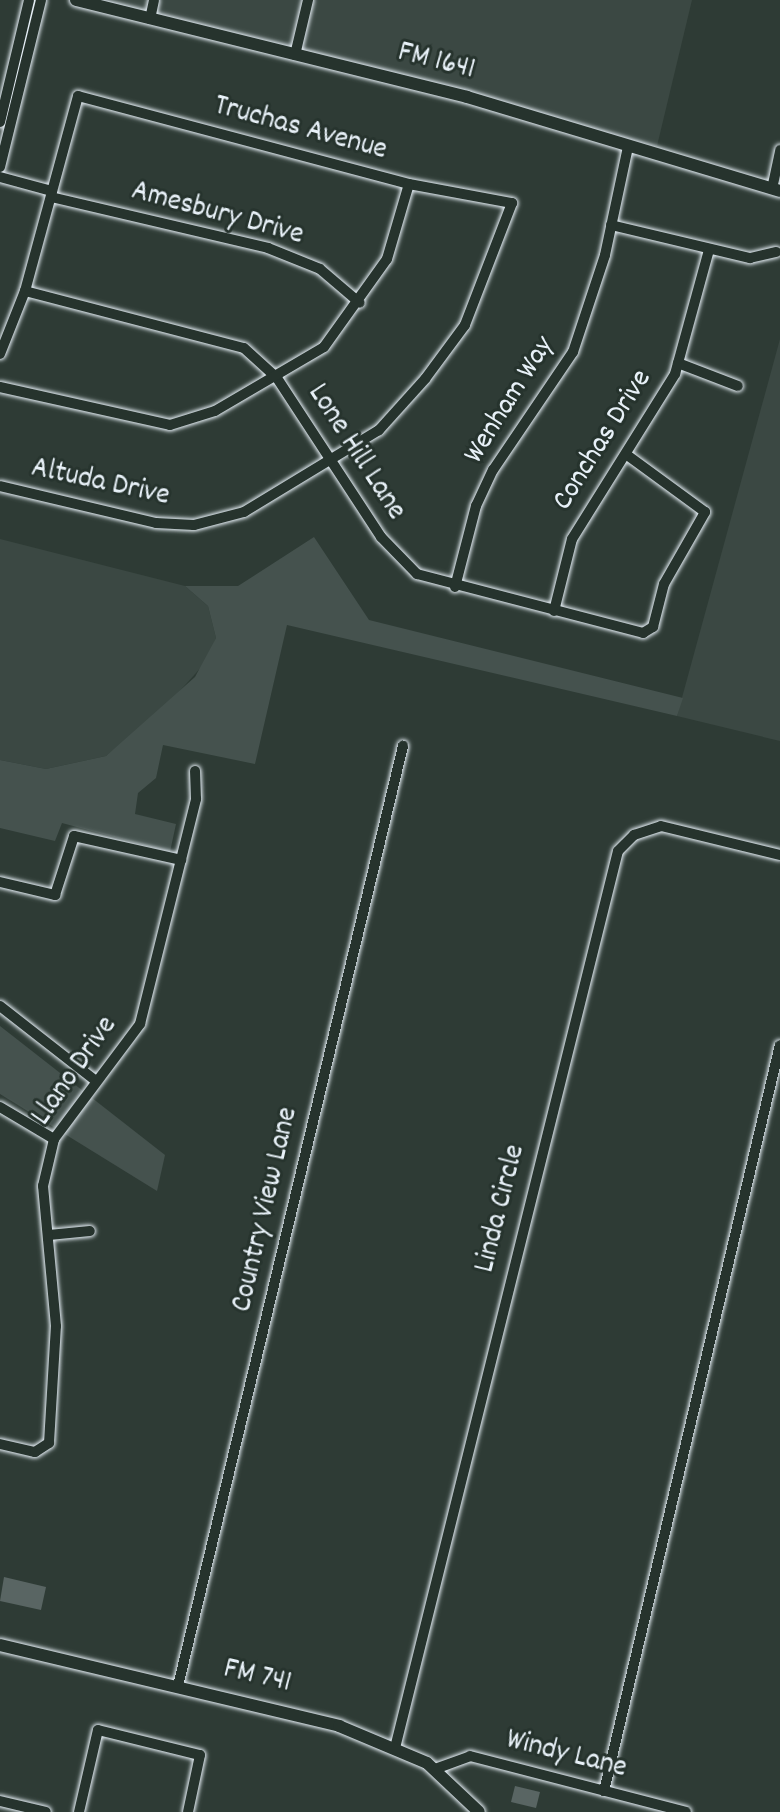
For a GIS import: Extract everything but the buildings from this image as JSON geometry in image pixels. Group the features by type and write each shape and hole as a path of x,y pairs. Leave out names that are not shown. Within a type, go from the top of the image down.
{"main road":[{"name":"FM 1641","path":"76,0 467,97 776,190"},
{"name":"FM 741","path":"0,1645 312,1718 395,1748 435,1769 479,1812"}],"street":[{"path":"0,122 29,0"},
{"path":"0,167 41,0"},
{"path":"150,19 154,0"},
{"path":"295,55 308,0"},
{"name":"Truchas Avenue","path":"52,194 78,96 409,184 512,203"},
{"name":"Wenham Way","path":"455,587 476,506 493,470 573,352 611,225 628,147"},
{"path":"776,190 780,150"},
{"name":"Amesbury Drive","path":"0,177 52,194 268,248 320,269 360,303"},
{"path":"0,387 170,425 215,411 277,378 324,347 360,303 387,259 409,184"},
{"path":"0,354 25,291 52,194"},
{"name":"Altuda Drive","path":"0,486 181,526 244,512 333,462 379,430 465,325 512,203"},
{"path":"611,225 709,250 760,259 776,252"},
{"name":"Conchas Drive","path":"554,611 572,539 627,455 678,363 709,250"},
{"name":"Lone Hill Lane","path":"25,291 214,335 244,348 277,378 402,562 455,587 650,633 664,584 705,512 627,455"},
{"path":"678,363 738,386"},
{"name":"Country View Lane","path":"178,1686 403,746"},
{"name":"Llano Drive","path":"0,1444 44,1452 56,1381 49,1235 42,1199 54,1139 140,1024 196,799 195,771"},
{"name":"Linda Circle","path":"395,1748 618,851 634,835 661,826 780,855"},
{"path":"0,882 55,895 74,836 181,860"},
{"path":"0,1006 96,1081"},
{"path":"604,1791 780,1045"},
{"path":"0,1107 54,1139"},
{"path":"49,1235 90,1231"},
{"path":"79,1812 98,1730 200,1755 188,1812"},
{"name":"Windy Lane","path":"435,1769 470,1756 686,1812"},
{"path":"0,1801 46,1812"}],"shaded area":[{"path":"68,0 692,0 657,146"},
{"path":"780,339 780,741 677,716"},
{"path":"314,537 369,620 683,698 677,716 287,625 255,764 163,745 156,778 138,793 135,814 176,824 170,852 62,823 55,841 0,828 0,760 46,769 106,756 195,677 216,638 208,606 185,586 238,586"},
{"path":"0,539 185,586 208,606 216,638 205,663 158,715 106,756 46,769 0,760"},
{"path":"0,1026 165,1155 157,1191 0,1094"}]}
